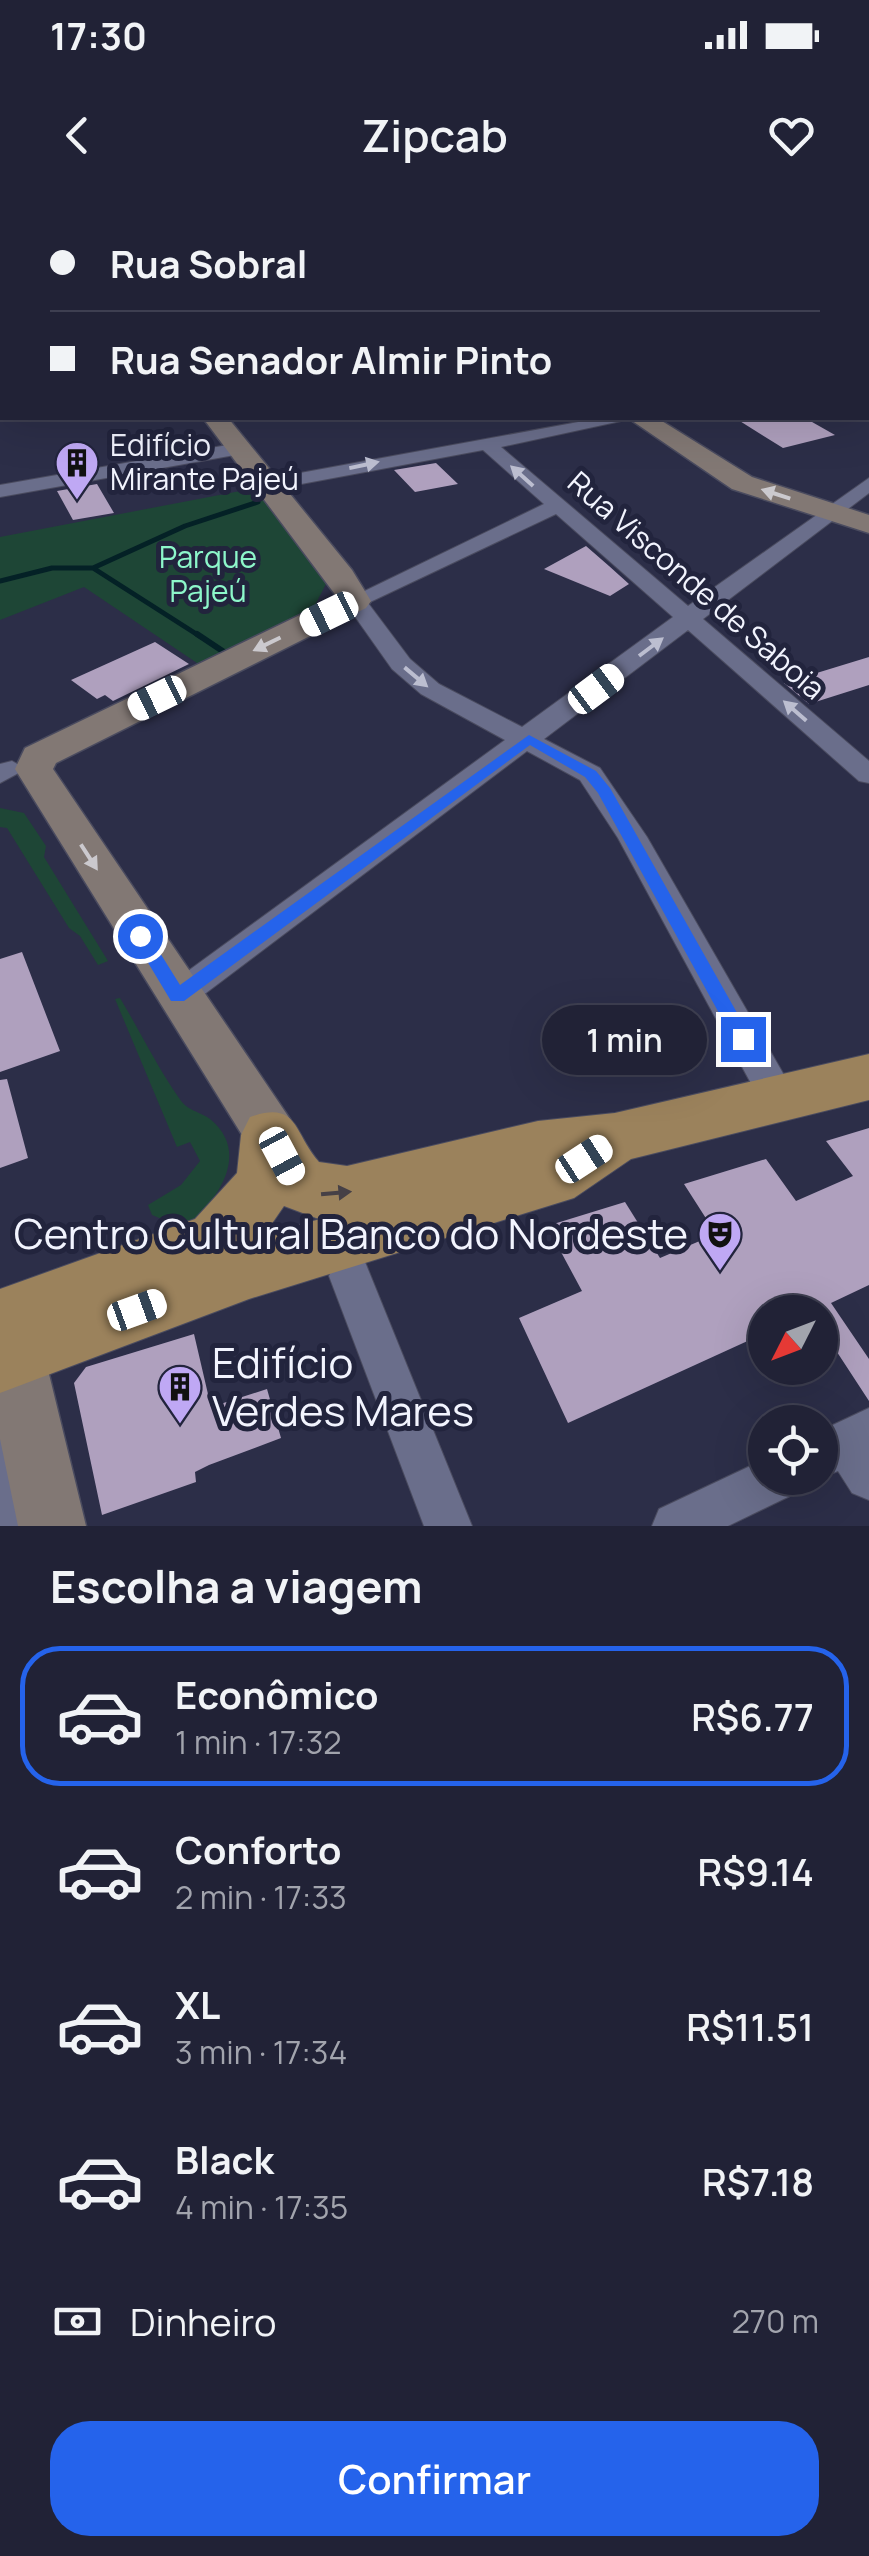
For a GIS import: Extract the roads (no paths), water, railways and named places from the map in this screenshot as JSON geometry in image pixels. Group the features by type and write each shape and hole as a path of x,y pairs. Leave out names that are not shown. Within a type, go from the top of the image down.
{"main road":[{"path":"271,1135 292,1177 315,1194 348,1193 538,1146 615,1138 869,1077"},
{"path":"5,1338 217,1240 252,1204 267,1178 271,1135"},
{"path":"5,1338 552,1179 615,1138"}],"street":[{"path":"217,420 342,577 354,602 414,676 590,774 604,791 779,1100"},
{"path":"268,484 614,420"},
{"path":"643,420 742,483 869,524"},
{"name":"Rua Visconde de Saboia","path":"485,442 869,774"},
{"path":"0,491 240,449"},
{"path":"178,996 869,484"},
{"path":"271,1135 178,996 16,773 39,756 556,506"},
{"path":"350,1276 448,1526"},
{"path":"5,1338 52,1526"},
{"path":"0,1456 13,1526"},
{"path":"676,1526 748,1491"}],"waterway":[{"path":"93,568 185,526 258,502"},
{"path":"0,581 52,568 93,568"},
{"path":"93,568 201,637"},
{"path":"197,634 224,652"}],"place":[{"name":"Edifício Mirante Pajeú","path":"77,501"},
{"name":"Centro Cultural Banco do Nordeste","path":"720,1272"},
{"name":"Edifício Verdes Mares","path":"180,1425"}],"park label":[{"name":"Parque Pajeú","path":"208,575"}]}
